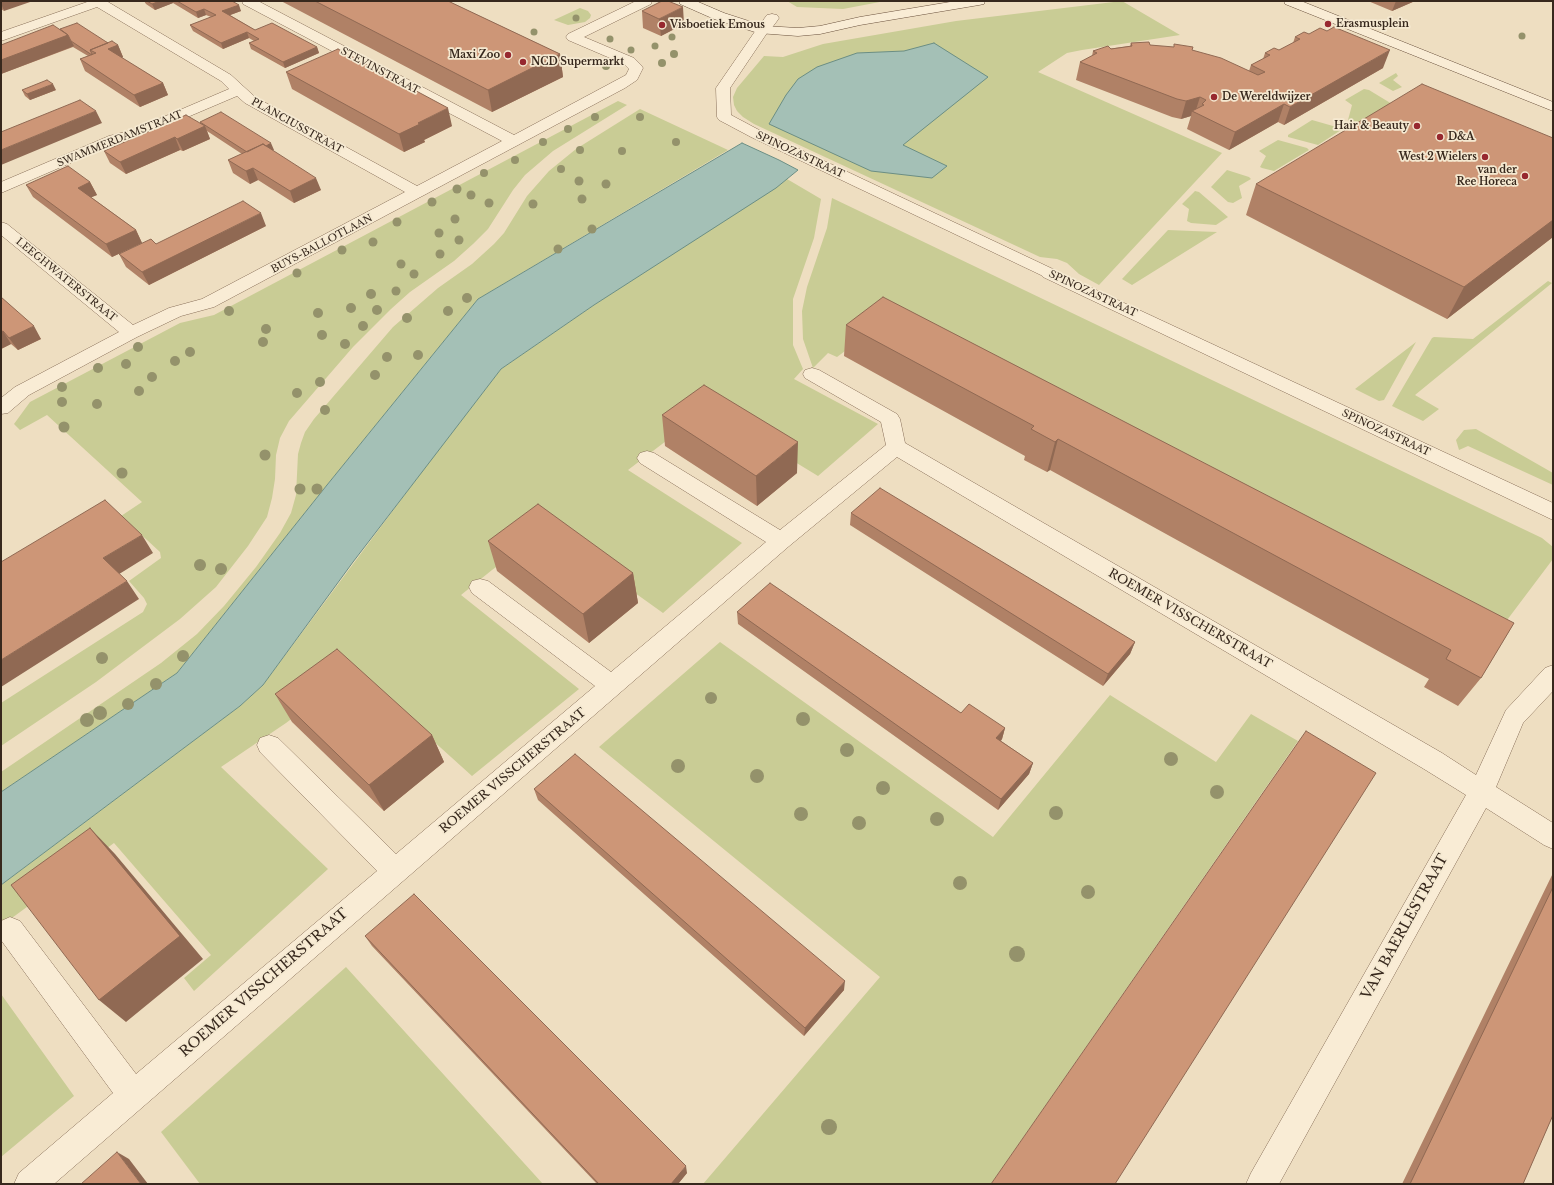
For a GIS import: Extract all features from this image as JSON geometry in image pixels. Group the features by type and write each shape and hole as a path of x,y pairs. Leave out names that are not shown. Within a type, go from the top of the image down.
{"street":[{"path":"1,37 98,1"},
{"name":"PLANCIUSSTRAAT","path":"98,1 226,78 250,100 418,193"},
{"name":"STEVINSTRAAT","path":"248,1 513,141"},
{"name":"BUYS-BALLOTLAAN","path":"1,408 22,391 131,333 175,312 208,303 620,85 632,77 636,68 629,61 573,37 646,1"},
{"path":"685,1 719,16 763,30 806,32 860,21 979,1"},
{"path":"1290,1 1553,107"},
{"path":"758,14 772,18 799,20 860,21"},
{"path":"763,30 772,18"},
{"name":"SWAMMERDAMSTRAAT","path":"1,188 114,139 138,133 238,90"},
{"name":"LEEGHWATERSTRAAT","path":"1,227 131,333"},
{"name":"SPINOZASTRAAT","path":"1049,273 1553,512"},
{"path":"812,374 890,420 896,447"},
{"name":"ROEMER VISSCHERSTRAAT","path":"30,1184 781,541 896,447 1482,791 1553,837"},
{"path":"647,458 781,541"},
{"path":"480,587 612,686"},
{"name":"VAN BAERLESTRAAT","path":"1262,1184 1482,791 1514,717 1553,675"},
{"path":"269,744 395,871"},
{"path":"10,930 133,1095"}],"lane":[{"name":"SPINOZASTRAAT","path":"763,30 723,88 724,117 756,134 1049,273"}],"green space":[{"path":"787,1 885,1 843,9 797,7"},
{"path":"1122,1 1180,35 1067,53 1038,72 1222,153 1099,285 1079,274 1067,263 1057,259 1040,257 754,124 743,117 734,105 733,97 737,88 764,56 783,57 823,44 956,21"},
{"path":"580,8 588,11 591,15 585,22 568,25 554,20"},
{"path":"1396,73 1398,76 1393,80 1402,87 1393,91 1379,83"},
{"path":"1364,89 1369,90 1392,104 1358,125 1348,120 1352,105 1345,100"},
{"path":"618,101 627,105 553,151 525,175 513,190 488,229 454,261 410,292 391,309 353,347 289,421 280,438 276,455 275,479 267,517 248,546 216,587 180,619 96,682 1,746 1,703 143,612 147,604 144,598 129,581 161,558 160,552 121,516 142,502 47,415 20,430 14,424 30,402 180,323 214,315"},
{"path":"640,109 728,150 478,299 177,673 1,792 1,772 161,663 197,634 224,606 256,567 280,533 291,513 296,495 298,454 305,432 314,419 393,327 438,288 472,264 494,244 504,233 527,196 549,171 576,149"},
{"path":"1312,120 1340,128 1341,130 1318,145 1288,137 1288,135"},
{"path":"1278,140 1307,148 1309,150 1274,171 1260,167 1266,156 1259,151"},
{"path":"1227,170 1251,179 1239,186 1242,198 1233,203 1228,202 1211,187"},
{"path":"787,179 821,199 814,238 793,299 793,345 803,369 794,379 878,424 818,476 708,409 628,470 742,543 663,613 547,530 492,570 461,595 579,689 472,776 358,673 352,673 286,723 221,767 328,869 194,991 184,978 211,955 114,843 1,926 1,885 240,706 263,685 432,458 501,369 594,305"},
{"path":"1195,191 1199,192 1228,217 1216,225 1191,223 1187,221 1189,209 1182,204"},
{"path":"832,198 1542,538 1553,547 1553,559 1489,644 880,325 837,357 828,353 813,368 803,339 802,311 807,287 827,228"},
{"path":"1168,230 1217,232 1132,285 1122,279"},
{"path":"1548,281 1552,283 1415,395 1439,409 1423,421 1392,406 1432,338 1473,339"},
{"path":"1416,342 1384,400 1379,401 1355,389"},
{"path":"1476,429 1553,473 1553,485 1468,446 1459,450 1456,440 1464,430"},
{"path":"720,642 993,837 1110,695 1216,762 1251,714 1298,741 991,1184 703,1184 880,977 599,747"},
{"path":"346,967 543,1184 200,1184 161,1132"},
{"path":"1,994 74,1096 1,1157"}],"water":[{"path":"934,43 988,77 903,145 947,166 932,178 871,171 769,124 786,95 798,79 817,67 857,53 904,51"},
{"path":"742,143 798,170 776,188 594,305 501,369 353,562 263,685 240,706 1,885 1,792 177,673 478,299"}],"building":[{"path":"147,1 160,1 152,4"},
{"path":"177,1 232,1 239,5 222,11 255,30 272,23 317,47 283,62 249,43 259,39 247,32 221,43 190,25 216,15 204,9 196,12"},
{"path":"315,1 448,1 560,54 488,90"},
{"path":"662,1 668,1 683,7 659,19 642,11"},
{"path":"77,23 108,43 90,50 92,55 71,41 68,35 60,29"},
{"path":"53,25 68,35 1,60 1,45"},
{"path":"1334,27 1390,50 1290,107 1284,104 1235,132 1192,111 1204,105 1202,104 1206,100 1200,97 1186,101 1177,99 1080,62 1097,53 1093,51 1108,46 1111,49 1132,46 1131,43 1149,42 1150,45 1174,47 1174,44 1193,47 1192,50 1221,58 1258,75 1265,72 1251,65 1270,55 1265,53 1274,48 1279,50 1300,39 1295,37 1304,32 1309,34 1320,28 1327,31"},
{"path":"112,41 118,45 108,49 163,83 134,95 80,59 96,53 90,50"},
{"path":"338,49 448,108 399,134 286,72"},
{"path":"47,80 53,84 27,94 22,90"},
{"path":"1422,84 1553,138 1553,220 1464,287 1256,184"},
{"path":"80,100 96,111 1,150 1,132"},
{"path":"221,112 271,143 266,146 263,144 247,152 200,122"},
{"path":"186,115 205,126 177,139 175,137 120,162 104,151"},
{"path":"263,144 316,178 290,191 253,168 246,171 228,160"},
{"path":"68,166 90,182 78,188 136,230 106,244 26,185"},
{"path":"243,201 261,213 142,272 119,254 151,239 156,244"},
{"path":"1,297 34,326 9,338 3,331 1,332"},
{"path":"883,297 1514,623 1481,678 1446,659 1451,650 1058,439 1055,442 1031,429 1034,426 846,325"},
{"path":"704,385 798,442 756,476 662,415"},
{"path":"880,488 1135,642 1108,674 851,513"},
{"path":"105,500 142,535 103,558 127,581 1,660 1,562"},
{"path":"538,504 633,573 583,614 488,541"},
{"path":"770,583 961,713 969,704 1005,728 996,738 1033,763 1001,799 737,612"},
{"path":"337,649 432,735 369,785 275,694"},
{"path":"1306,731 1376,773 1115,1184 991,1184"},
{"path":"575,754 845,981 805,1028 534,789"},
{"path":"90,828 180,936 99,1000 11,885"},
{"path":"1553,887 1553,1115 1523,1184 1410,1184"},
{"path":"414,894 686,1166 671,1184 599,1184 365,936"},
{"path":"117,1152 141,1184 81,1184"}],"place":[{"name":"Erasmusplein","path":"1328,24"},
{"name":"Visboetiek Emous","path":"662,25"},
{"name":"Maxi Zoo","path":"508,55"},
{"name":"NCD Supermarkt","path":"523,62"},
{"name":"De Wereldwijzer","path":"1214,97"},
{"name":"Hair & Beauty","path":"1417,126"},
{"name":"D&A","path":"1440,137"},
{"name":"West 2 Wielers","path":"1485,157"},
{"name":"van der Ree Horeca","path":"1525,176"}]}
